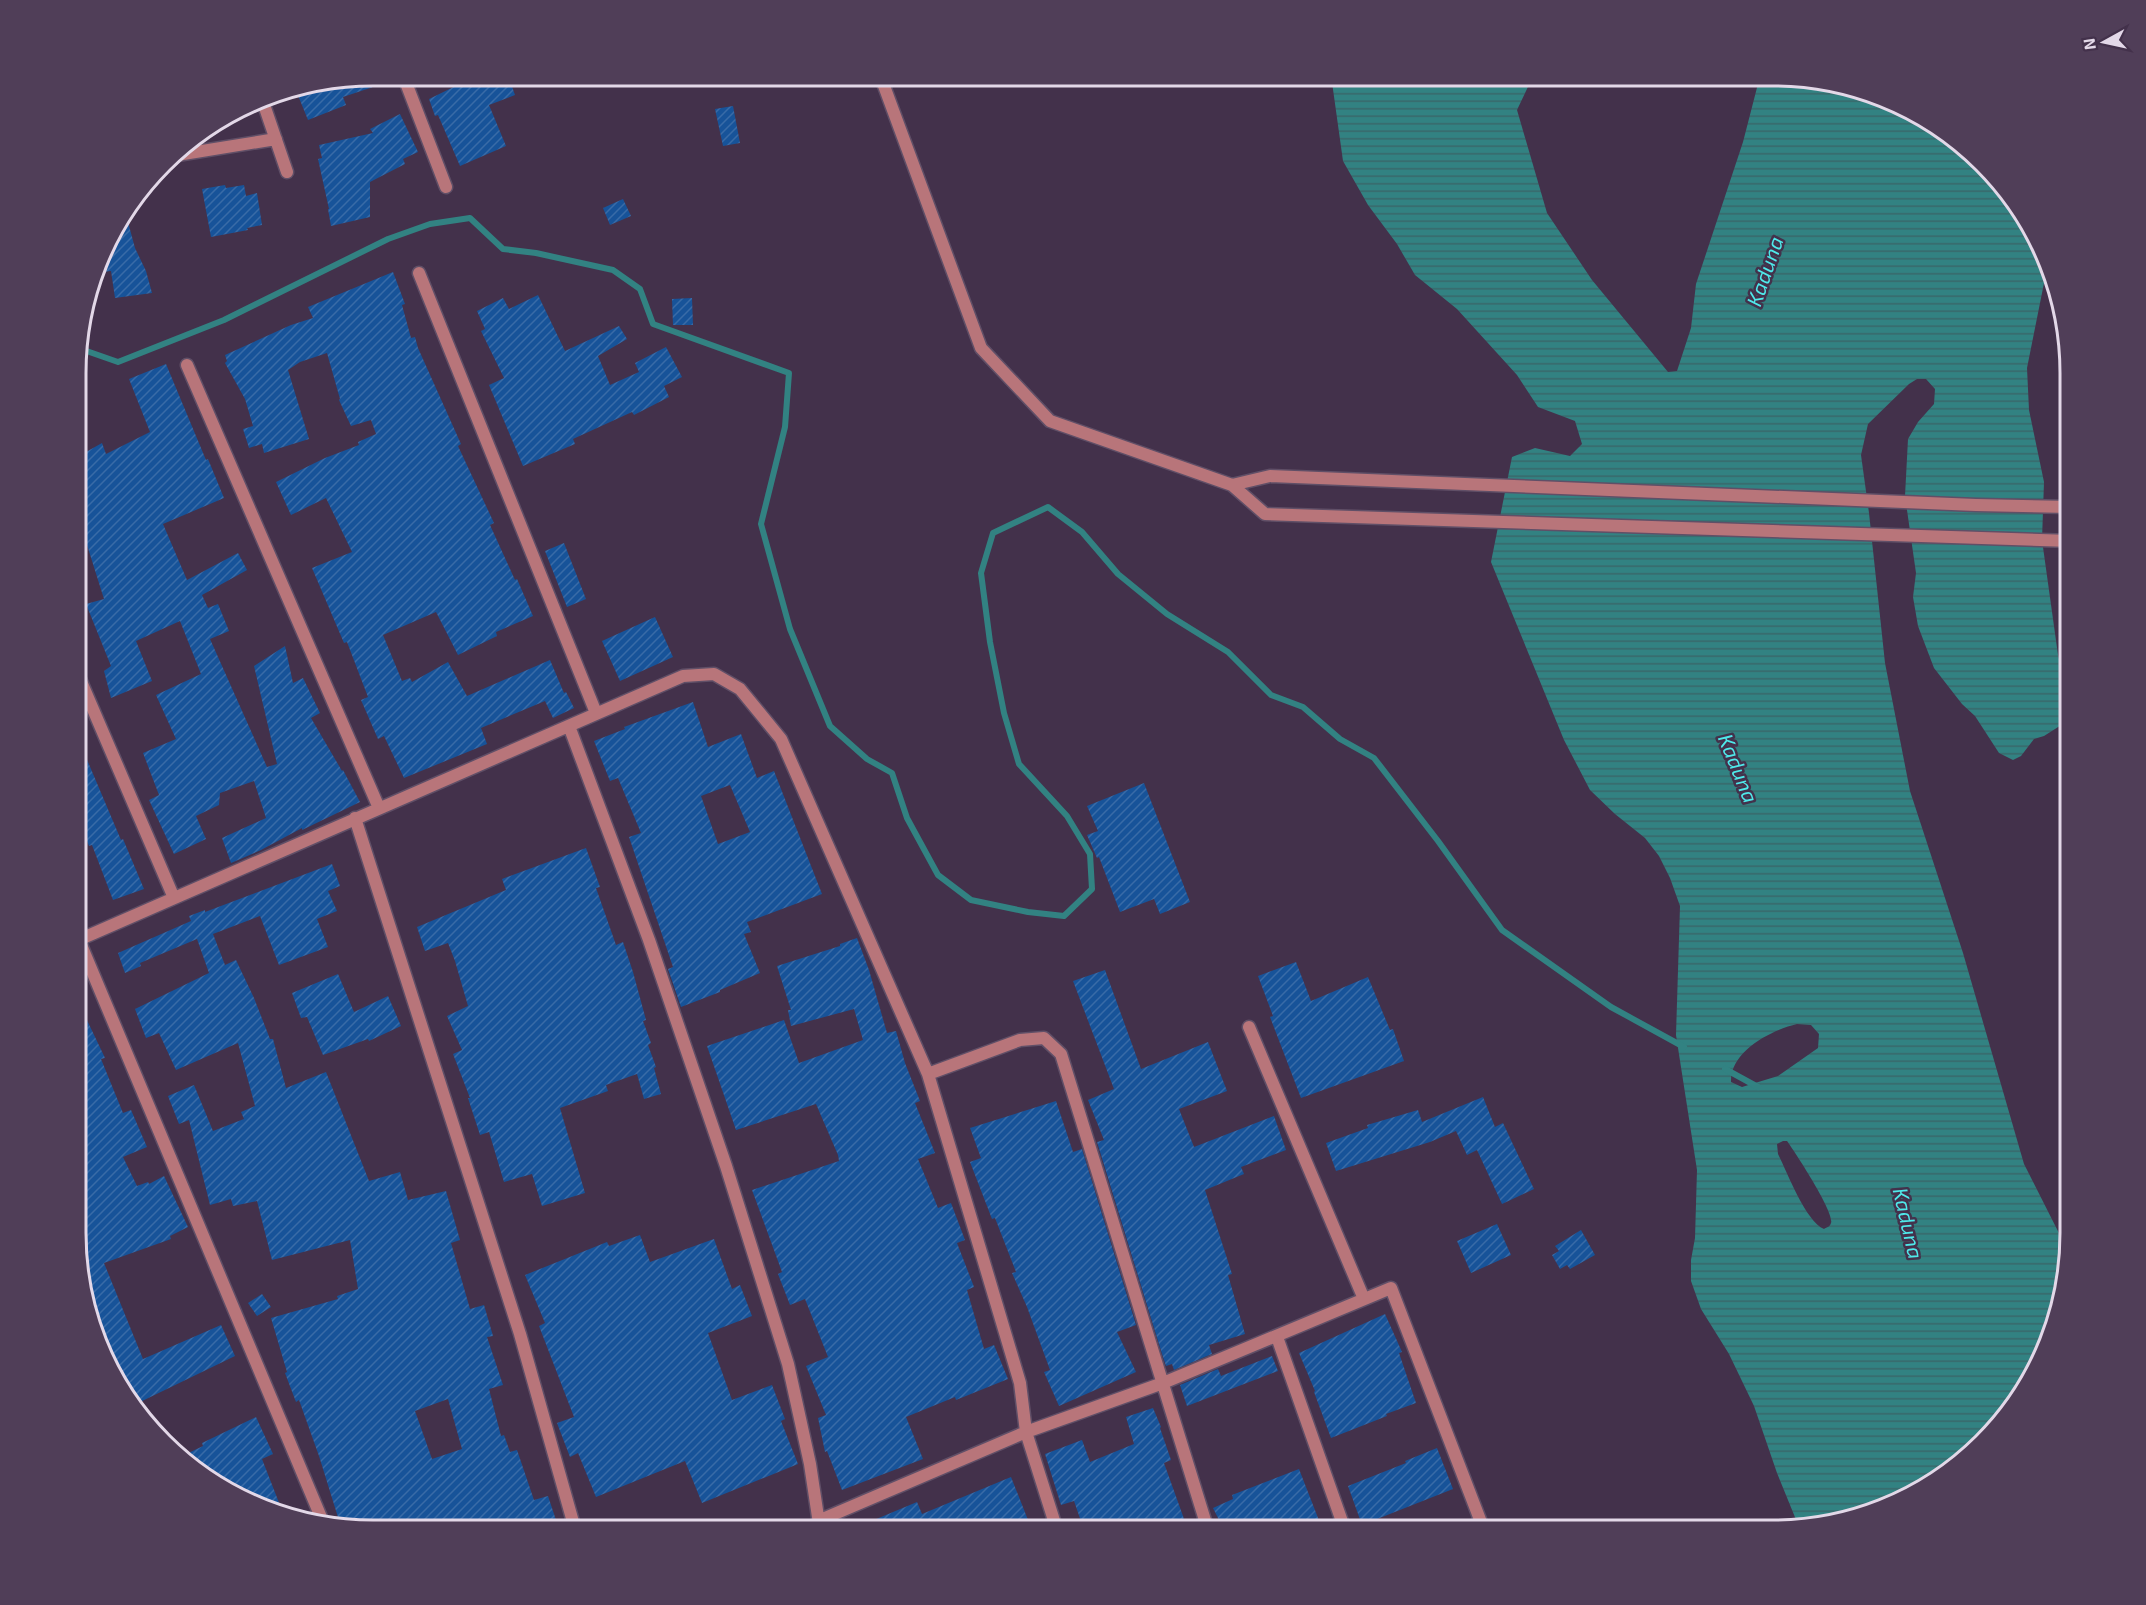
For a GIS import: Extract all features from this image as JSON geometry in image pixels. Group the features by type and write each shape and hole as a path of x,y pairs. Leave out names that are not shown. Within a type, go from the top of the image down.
{"street":[{"path":"407,86 446,187"},
{"path":"884,86 981,348 1050,421 1232,485 1265,514 2060,541"},
{"path":"265,106 287,172"},
{"path":"188,153 276,139"},
{"path":"419,273 596,713"},
{"path":"187,365 379,808"},
{"path":"1232,485 1270,476 1964,505 2060,507"},
{"path":"86,936 683,676 714,674 740,689 781,739 928,1074 1020,1383 1026,1431 1054,1520"},
{"path":"86,693 174,898"},
{"path":"569,726 649,940 730,1177 788,1364 810,1464 818,1520"},
{"path":"355,819 520,1334 572,1520"},
{"path":"86,959 320,1515"},
{"path":"1249,1027 1364,1299"},
{"path":"928,1074 1020,1040 1044,1038 1061,1054 1205,1520"},
{"path":"830,1520 1026,1431 1163,1383 1391,1288 1480,1520"},
{"path":"1277,1337 1341,1520"}],"water":[{"name":"Kaduna","path":"1333,86 1528,86 1517,110 1547,213 1592,280 1668,372 1677,371 1691,328 1696,284 1743,142 1757,86 1792,86 1830,91 1866,101 1901,115 1933,134 1963,157 1989,183 2022,229 2039,263 2045,279 2027,368 2029,410 2044,482 2042,540 2060,663 2060,726 2044,736 2034,739 2021,756 2013,760 1999,753 1975,716 1962,704 1934,668 1918,626 1913,597 1916,573 1905,496 1908,439 1918,422 1934,404 1935,389 1926,379 1917,379 1909,384 1868,424 1861,455 1885,663 1910,791 1963,953 2024,1164 2060,1235 2058,1270 2051,1307 2031,1360 2012,1392 1989,1422 1963,1448 1917,1481 1883,1498 1848,1510 1796,1519 1754,1406 1729,1354 1701,1309 1691,1281 1697,1170 1676,1035 1680,906 1659,856 1645,838 1590,790 1564,740 1491,562 1512,457 1535,448 1570,456 1582,444 1575,421 1538,407 1517,375 1457,309 1415,275 1397,244 1368,205 1343,161","holes":["1797,1024 1811,1025 1819,1034 1818,1048 1778,1076 1742,1087 1731,1082 1732,1071 1737,1061 1754,1044 1787,1027","1787,1141 1813,1182 1831,1217 1831,1223 1824,1229 1810,1217 1778,1154 1777,1144"]}],"building":[{"path":"376,86 343,97 346,105 308,120 298,95 335,88"},
{"path":"456,86 512,86 515,95 489,105 506,146 460,166 429,99"},
{"path":"733,106 740,143 723,146 715,109"},
{"path":"400,114 418,152 403,159 405,164 370,182 370,217 331,226 318,159 322,158 319,145 373,133 370,129"},
{"path":"225,185 226,188 244,185 246,196 257,193 262,225 211,237 202,189"},
{"path":"623,199 631,216 610,225 603,208"},
{"path":"128,222 152,293 115,298 111,271 104,272 115,245"},
{"path":"393,272 405,304 402,305 411,338 415,337 461,444 458,446 494,523 490,525 533,616 496,632 497,636 458,655 436,612 383,635 402,681 410,678 412,682 448,662 467,696 550,660 564,693 566,692 574,708 553,718 545,701 481,728 487,744 404,778 384,736 378,739 361,700 368,697 347,642 344,643 312,568 352,552 326,498 291,515 276,482 325,458 359,445 358,442 376,434 371,420 351,426 339,400 327,353 300,362 288,370 309,439 264,453 262,444 249,448 243,429 253,426 245,399 225,363 227,361 225,355 291,325 313,318 308,307"},
{"path":"538,295 565,351 619,326 627,339 598,356 610,385 639,372 635,363 666,347 682,377 664,386 669,397 634,415 632,412 573,439 575,444 523,466 489,385 504,378 481,331 485,329 477,311 503,298 509,309"},
{"path":"692,298 693,325 673,325 672,299"},
{"path":"166,364 224,498 163,524 187,580 238,553 247,570 202,595 208,608 218,604 229,631 210,639 267,767 277,764 254,666 285,646 293,683 303,678 320,713 311,718 360,802 231,863 222,838 266,818 254,781 220,793 219,805 196,816 206,839 174,854 149,800 159,795 143,753 176,739 156,695 201,674 180,621 136,641 152,681 111,698 104,671 111,666 86,604 104,599 86,545 86,452 102,443 106,454 150,432 129,379"},
{"path":"564,543 586,599 567,607 545,551"},
{"path":"655,617 673,657 620,681 602,641"},
{"path":"693,702 708,747 741,734 757,778 774,771 822,894 747,922 751,932 744,934 760,973 681,1007 668,969 673,967 629,837 641,833 618,778 610,781 594,741 625,729 624,727","holes":["730,785 750,832 718,844 701,796"]},
{"path":"86,757 144,889 113,900 92,845 89,846 86,839"},
{"path":"1144,783 1190,902 1160,914 1154,899 1120,912 1099,857 1097,858 1087,835 1098,831 1087,806"},
{"path":"586,848 600,887 596,888 616,945 623,942 633,972 646,1020 643,1021 651,1043 648,1045 656,1067 654,1068 661,1094 644,1099 637,1074 606,1085 608,1091 560,1108 585,1193 542,1206 532,1174 504,1182 489,1132 480,1135 468,1098 470,1098 453,1054 462,1050 447,1016 468,1006 455,961 448,943 425,951 417,927 506,890 502,879"},
{"path":"332,864 340,886 328,891 337,911 317,919 328,947 279,965 260,916 213,934 225,965 236,960 270,1039 273,1039 286,1088 326,1072 369,1181 400,1172 408,1200 446,1191 460,1240 451,1243 470,1309 484,1305 493,1336 487,1337 503,1385 489,1389 501,1436 504,1435 510,1452 517,1450 534,1500 548,1496 556,1520 372,1520 338,1517 299,1400 296,1402 285,1373 287,1372 271,1318 338,1299 337,1296 358,1289 350,1240 272,1260 257,1201 233,1206 231,1199 210,1205 189,1120 179,1124 168,1096 194,1085 213,1131 244,1119 241,1112 255,1106 238,1043 176,1070 159,1033 146,1038 135,1009 209,973 197,939 140,963 141,966 125,973 118,953 191,921 189,916 205,910 205,912","holes":["448,1399 462,1449 432,1459 415,1411"]},
{"path":"857,938 869,970 887,1033 896,1031 905,1063 920,1101 915,1103 935,1153 918,1159 938,1208 951,1203 965,1240 957,1243 974,1287 967,1290 984,1349 994,1345 1008,1379 906,1417 923,1459 842,1490 827,1451 825,1452 818,1418 826,1415 806,1366 828,1357 805,1299 790,1305 778,1274 782,1272 752,1190 839,1161 838,1155 816,1104 736,1130 707,1046 784,1020 799,1063 863,1040 854,1009 791,1026 788,1010 791,1010 777,966 840,946 840,944"},
{"path":"1296,962 1311,1001 1368,977 1390,1030 1393,1029 1404,1061 1301,1098 1270,1017 1273,1016 1258,976"},
{"path":"1105,970 1141,1069 1208,1042 1227,1091 1179,1109 1194,1147 1274,1116 1286,1150 1241,1167 1244,1174 1205,1190 1232,1274 1228,1275 1245,1334 1209,1345 1212,1354 1174,1370 1172,1364 1166,1366 1162,1354 1097,1142 1104,1140 1088,1100 1114,1089 1073,981"},
{"path":"338,974 354,1012 388,996 401,1026 369,1041 368,1039 323,1055 307,1017 301,1018 292,993"},
{"path":"86,1018 105,1058 101,1059 123,1113 131,1110 147,1147 123,1157 137,1186 148,1182 149,1184 164,1176 188,1227 170,1236 171,1239 104,1263 143,1359 221,1325 235,1356 141,1402 124,1376 107,1342 95,1307 86,1251"},
{"path":"1483,1097 1495,1127 1503,1123 1534,1189 1502,1204 1477,1150 1467,1155 1456,1131 1430,1142 1336,1171 1326,1143 1368,1128 1367,1125 1418,1110 1422,1122"},
{"path":"1056,1101 1073,1152 1082,1149 1136,1325 1117,1332 1136,1372 1059,1406 1044,1372 1050,1370 1012,1273 1016,1272 970,1162 981,1158 970,1128"},
{"path":"1497,1224 1511,1255 1471,1273 1457,1241"},
{"path":"1581,1230 1595,1255 1570,1269 1567,1265 1560,1269 1552,1255 1559,1251 1555,1246"},
{"path":"640,1235 650,1262 714,1239 732,1289 740,1285 752,1316 708,1333 732,1400 772,1385 785,1419 781,1421 798,1464 702,1503 685,1461 596,1497 578,1453 570,1457 557,1423 574,1417 539,1326 545,1323 525,1275 607,1242 609,1246"},
{"path":"262,1294 271,1307 257,1316 248,1303"},
{"path":"1385,1314 1402,1352 1399,1353 1416,1403 1331,1438 1299,1353"},
{"path":"1272,1356 1278,1371 1187,1406 1180,1385 1218,1369 1221,1376"},
{"path":"1153,1408 1171,1460 1164,1463 1184,1520 1081,1520 1074,1501 1061,1505 1045,1454 1082,1440 1090,1462 1134,1444 1126,1417"},
{"path":"256,1417 273,1454 262,1459 279,1504 229,1481 189,1453 203,1446 202,1443"},
{"path":"1437,1448 1453,1489 1375,1520 1360,1520 1348,1486 1406,1463 1405,1461"},
{"path":"1299,1469 1319,1520 1219,1520 1213,1508 1233,1499 1232,1495"},
{"path":"1011,1477 1028,1520 874,1520 917,1502 922,1514"}],"waterway":[{"path":"86,351 118,362 224,320 388,239 430,224 470,218 503,249 536,253 613,270 640,289 653,324 789,373 785,427 761,524 790,629 830,726 867,759 892,773 907,818 938,875 971,900 1028,912 1064,916 1092,889 1090,854 1067,816 1019,764 1004,713 990,642 981,573 993,533 1048,507 1082,532 1118,574 1167,614 1228,652 1271,695 1303,707 1340,739 1374,758 1502,930 1611,1007 1684,1047"},
{"path":"1725,1069 1758,1087"}]}
